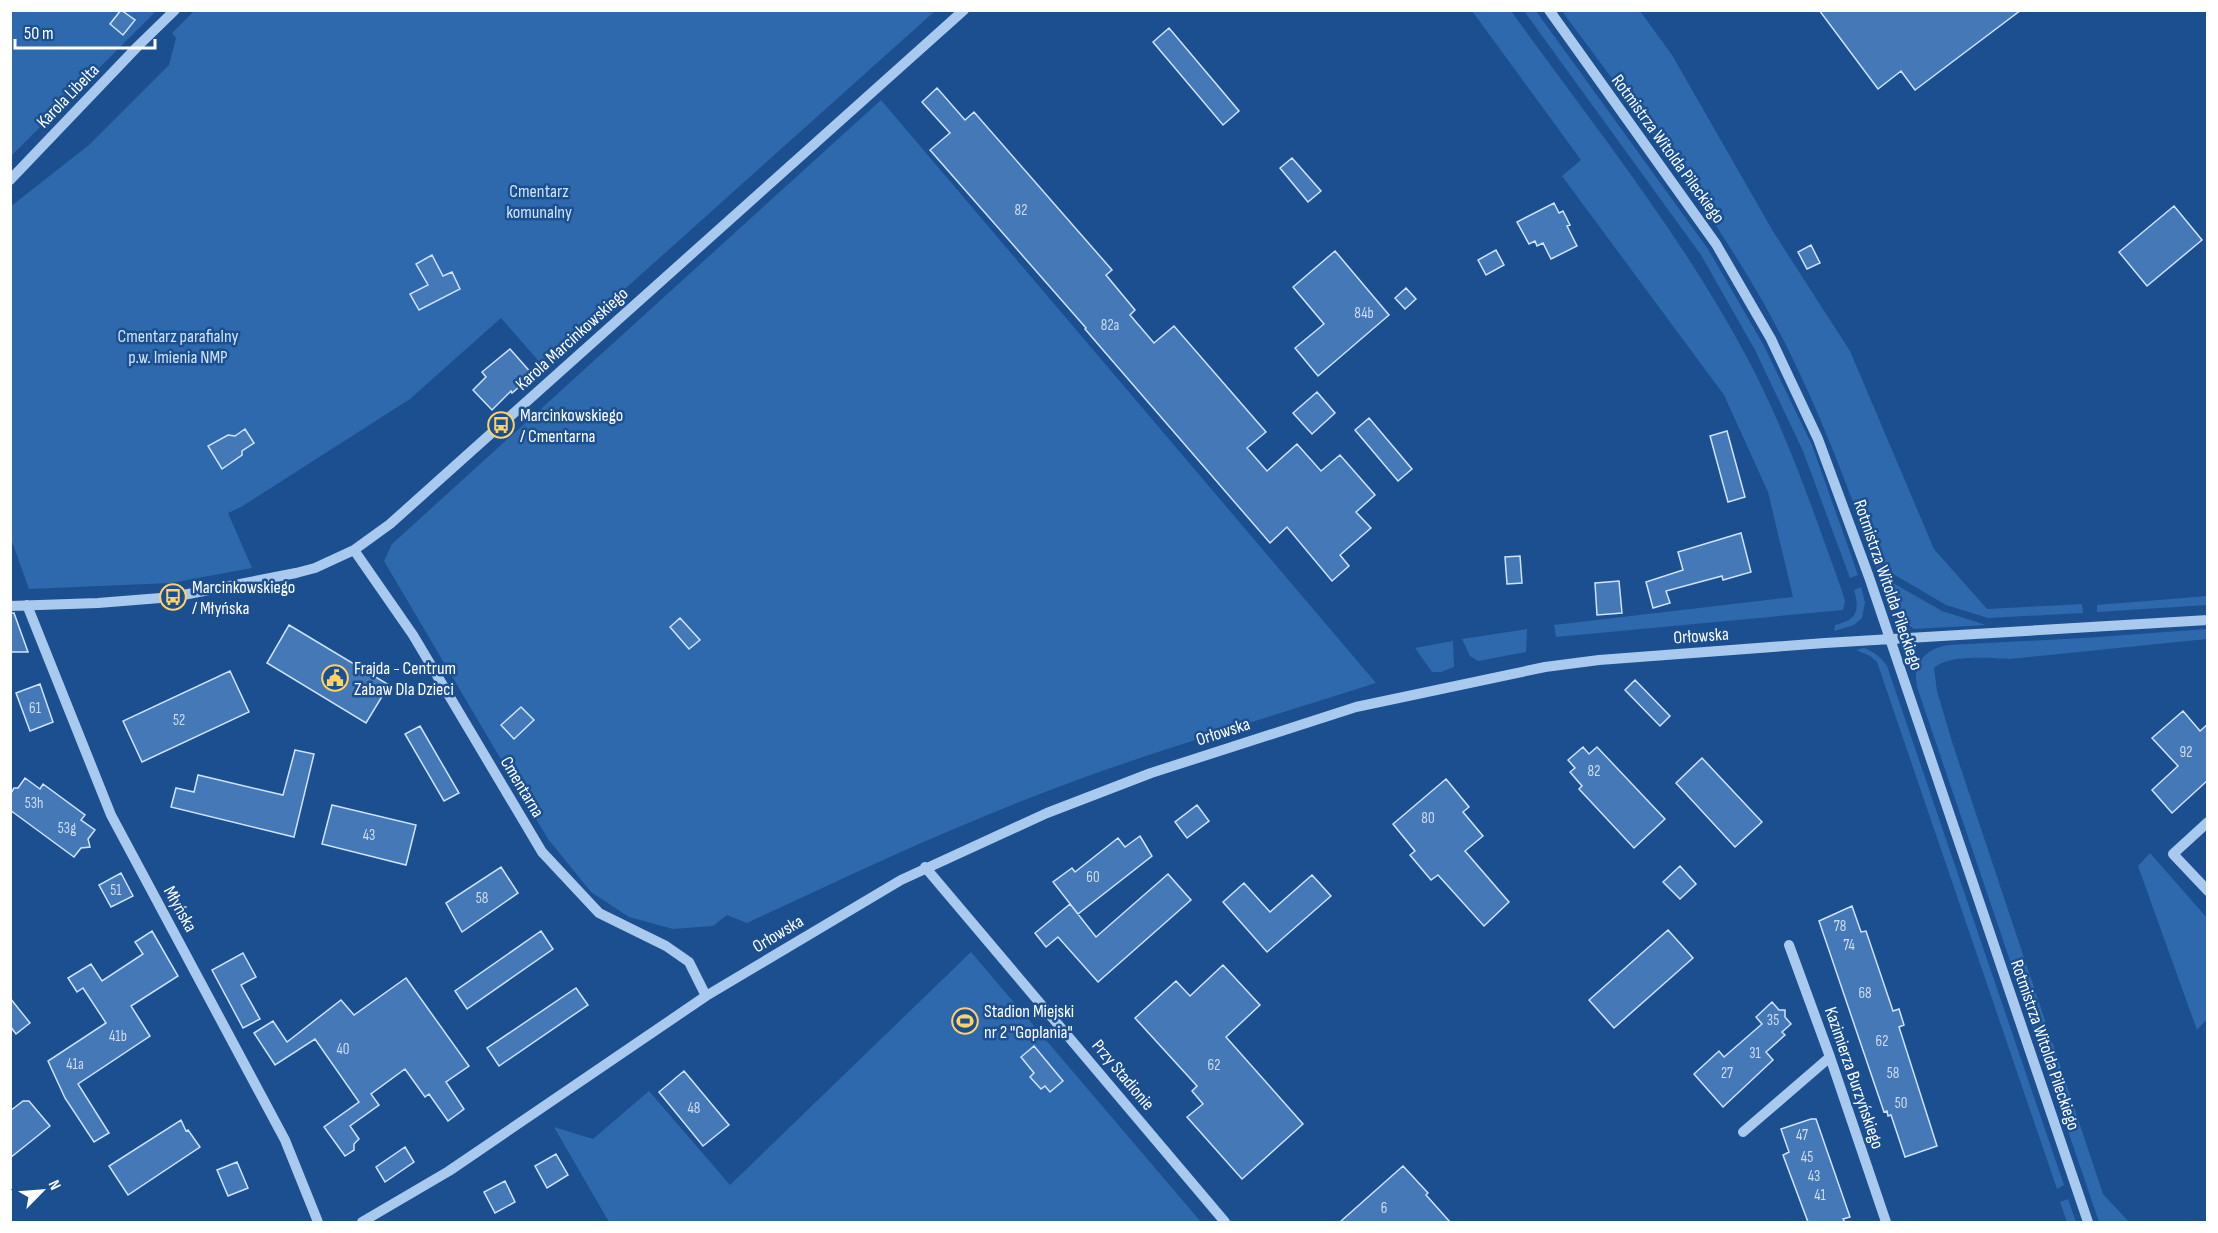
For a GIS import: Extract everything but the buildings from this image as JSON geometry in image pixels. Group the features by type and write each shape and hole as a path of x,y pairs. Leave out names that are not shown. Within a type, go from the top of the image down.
{"street":[{"name":"Karola Libelta","path":"10,180 175,10"},
{"name":"Karola Marcinkowskiego","path":"10,606 98,603 173,597 296,573 315,568 354,550 390,524 964,10"},
{"name":"Rotmistrza Witolda Pileckiego","path":"1549,10 1716,244 1771,339 1818,439 1869,577 2088,1222"},
{"name":"Cmentarna","path":"354,550 413,635 542,852 599,913 666,946 689,962 706,996"},
{"name":"Młyńska","path":"27,605 111,815 285,1140 318,1222"},
{"name":"Orłowska","path":"362,1222 449,1171 706,996 925,867 1047,813 1151,773 1356,707 1545,667 1599,660 1889,639 2208,620"},
{"path":"2208,822 2173,854 2208,891"},
{"name":"Przy Stadionie","path":"925,867 1225,1222"},
{"name":"Kazimierza Burzyńskiego","path":"1789,945 1886,1222"},
{"path":"1743,1132 1830,1057"}],"green space":[{"path":"11,11 156,11 11,156"},
{"path":"194,11 935,11 607,305 543,366 501,318 410,399 241,507 228,513 252,568 171,583 29,589 10,536 10,207 89,145 169,65 176,38 172,33"},
{"path":"1472,11 1511,11 1663,220 1719,307 1759,380 1785,439 1841,588 1845,601 1843,610 1556,637 1554,625 1793,597 1768,492 1724,395 1562,176 1581,160"},
{"path":"1524,11 1536,11 1708,249 1763,344 1812,445 1858,575 1850,578 1803,451 1755,350 1701,255"},
{"path":"1562,11 1640,11 1672,55 1774,233 1850,351 1934,549 1987,609 2082,604 2083,613 1988,618 1946,605 1883,568 1877,569 1812,400 1763,302 1717,226"},
{"path":"881,100 1376,683 1151,754 993,812 747,923 727,915 713,926 673,929 629,917 591,892 548,839 384,561 392,544"},
{"path":"1886,579 1942,611 1986,625 1914,629 1896,616 1882,581"},
{"path":"1861,587 1865,602 1862,618 1854,625 1834,631 1835,625 1848,620 1855,614 1857,604 1854,590"},
{"path":"2207,596 2207,605 2097,612 2097,605"},
{"path":"1527,629 1526,652 1478,661 1470,656 1462,639"},
{"path":"2207,629 2207,639 2010,659 1959,659 1934,668 1937,691 1953,745 2103,1194 2129,1222 2099,1222 1917,687 1917,671 1922,658 1927,653 1949,645"},
{"path":"1453,641 1454,667 1441,672 1432,672 1415,648"},
{"path":"1864,648 1877,655 1887,666 2064,1185 2057,1189 1877,662 1856,650"},
{"path":"2150,853 2207,918 2207,1019 2197,1030 2138,866"},
{"name":"Stadion Miejski nr 2 \"Goplania\"","path":"971,952 1201,1222 609,1222 554,1127 593,1139 649,1091 730,1185"},
{"path":"2068,1199 2076,1222 2067,1222 2060,1202"}],"place":[{"name":"Marcinkowskiego / Cmentarna","path":"501,425"},
{"name":"Marcinkowskiego / Młyńska","path":"173,597"},
{"name":"Frajda - Centrum Zabaw Dla Dzieci","path":"335,678"},
{"name":"Stadion Miejski nr 2 \"Goplania\"","path":"965,1021"}],"park label":[{"name":"Cmentarz komunalny","path":"539,201"},
{"name":"Cmentarz parafialny p.w. Imienia NMP","path":"178,346"}]}
